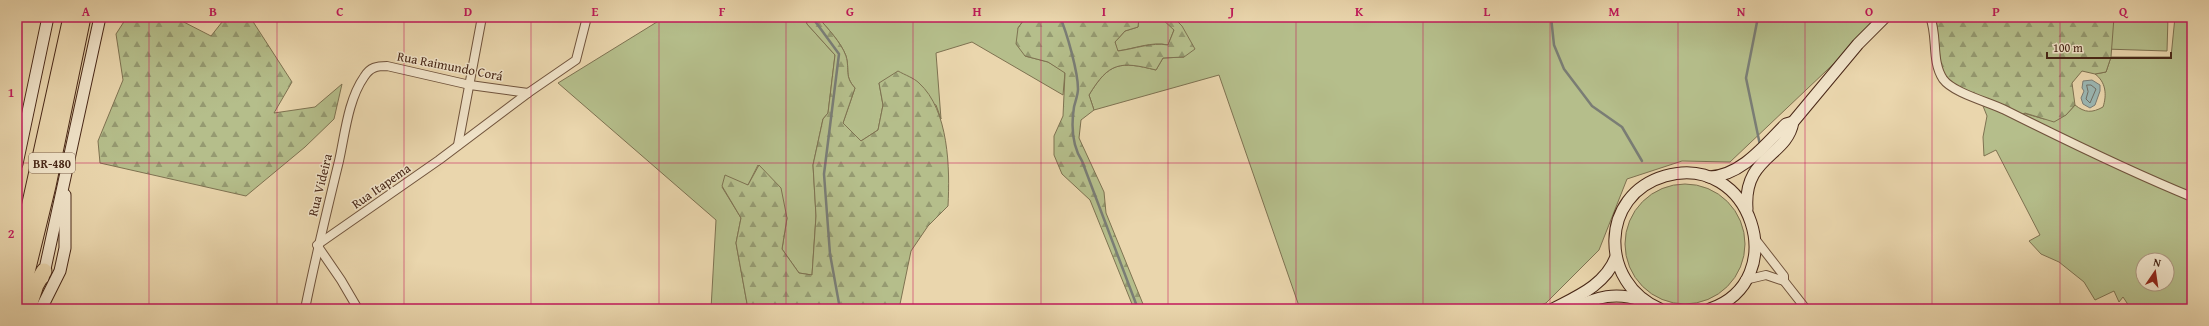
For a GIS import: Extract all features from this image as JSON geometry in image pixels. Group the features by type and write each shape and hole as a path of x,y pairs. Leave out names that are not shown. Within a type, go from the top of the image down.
{"highway":[{"name":"BR-480","path":"17,262 71,17"},
{"name":"BR-480","path":"18,309 48,186 83,17"},
{"path":"28,309 36,285 44,272"}],"street":[{"path":"17,164 48,17"},
{"path":"36,309 100,17"},
{"path":"458,145 482,17"},
{"name":"Rua Itapema","path":"317,245 576,60 588,17"},
{"path":"1747,210 1746,196 1752,177 1761,163 1791,134 1793,122 1858,44 1885,17"},
{"path":"1930,17 1939,70 1944,80 1957,89 2005,110 2090,152 2192,197"},
{"name":"Rua Raimundo Corá","path":"368,71 376,66 387,66 470,85 528,93"},
{"name":"Rua Videira","path":"305,309 317,245 352,103 363,77 368,71"},
{"path":"1653,306 1629,286 1619,268 1616,257 1616,226 1625,207 1638,191 1666,176 1687,173 1708,177 1718,177 1743,165 1786,124 1793,122"},
{"path":"1708,177 1726,187 1741,201 1747,210 1756,240 1753,261 1745,280 1732,296 1710,309"},
{"path":"41,309 60,271 65,248 64,180"},
{"path":"1756,240 1784,276 1784,281"},
{"path":"317,245 341,280 358,309"},
{"path":"44,272 65,248"},
{"path":"1553,309 1597,284 1612,267 1616,257"},
{"path":"1745,280 1766,274 1784,281 1806,309"},
{"path":"1574,309 1592,299 1607,295 1623,295 1653,306"}],"green space":[{"path":"127,17 174,17 211,36 226,17 250,17 292,82 274,113 315,107 342,84 334,119 305,147 246,196 100,163 98,141 123,80 116,34"},
{"path":"665,17 805,17 807,24 835,55 828,113 823,119 813,165 816,216 812,275 799,273 782,249 787,218 758,165 748,185 722,187 741,218 736,243 748,309 711,309 716,220 558,83"},
{"path":"805,17 818,17 834,35 844,51 847,61 848,76 855,88 843,123 861,141 878,130 883,105 879,83 898,71 917,81 929,95 942,124 948,158 948,206 928,226 911,251 899,309 748,309 736,243 741,218 722,186 725,175 748,185 759,165 781,188 787,218 782,249 799,273 812,275 816,216 813,165 823,119 828,113 835,55 807,24"},
{"path":"818,17 1026,17 1018,28 1025,56 1048,62 1065,72 1063,95 972,42 936,53 941,119 936,105 879,83 883,105 878,130 861,141 843,123 855,88 848,76 846,56 837,40"},
{"path":"1026,17 1139,17 1138,27 1125,31 1115,42 1118,51 1149,45 1168,45 1174,30 1162,19 1174,18 1182,26 1195,49 1184,57 1163,58 1156,70 1133,65 1124,65 1109,70 1096,84 1089,95 1094,110 1081,120 1079,138 1104,192 1106,213 1145,309 1134,309 1090,200 1062,174 1054,155 1054,136 1063,116 1065,73 1048,62 1025,56 1016,44 1018,28"},
{"path":"1139,17 1883,17 1730,162 1682,161 1627,179 1599,250 1546,303 1530,309 1300,309 1219,75 1094,110 1089,95 1096,84 1109,70 1124,65 1133,65 1156,70 1163,58 1184,57 1174,30 1168,45 1156,44 1117,51 1115,42 1125,31 1138,27"},
{"path":"1936,17 2114,17 2111,57 2106,72 2095,74 2082,71 2072,83 2075,105 2066,115 2054,122 2025,113 2016,118 1945,81 1941,68"},
{"path":"2106,17 2168,17 2167,51 2105,49"},
{"path":"2175,17 2192,17 2192,309 2131,309 2123,297 2119,302 2114,291 2095,300 2084,282 2059,262 2041,254 2029,241 2040,235 1996,150 1984,156 1983,137 1987,116 1981,101 2044,119 2066,115 2075,105 2085,111 2095,110 2103,107 2105,89 2099,77 2095,74 2106,72 2111,57 2171,57"},
{"path":"1685,184 1697,185 1708,189 1718,194 1727,202 1735,211 1740,221 1744,232 1744,256 1740,267 1735,277 1727,286 1718,294 1708,299 1697,303 1685,304 1673,303 1662,299 1652,294 1643,286 1635,277 1630,267 1626,256 1625,244 1626,232 1630,221 1635,211 1643,202 1652,194 1662,189 1673,185"}],"water":[{"path":"2092,80 2100,85 2100,91 2095,105 2090,108 2083,104 2081,98 2084,91 2082,88 2083,81"}],"waterway":[{"path":"812,17 839,54 824,174 830,254 840,309"},
{"path":"1060,17 1072,53 1078,82 1073,121 1074,142 1138,309"},
{"path":"1551,17 1554,45 1564,69 1592,106 1622,127 1642,161"},
{"path":"1758,17 1746,78 1760,145"}]}
